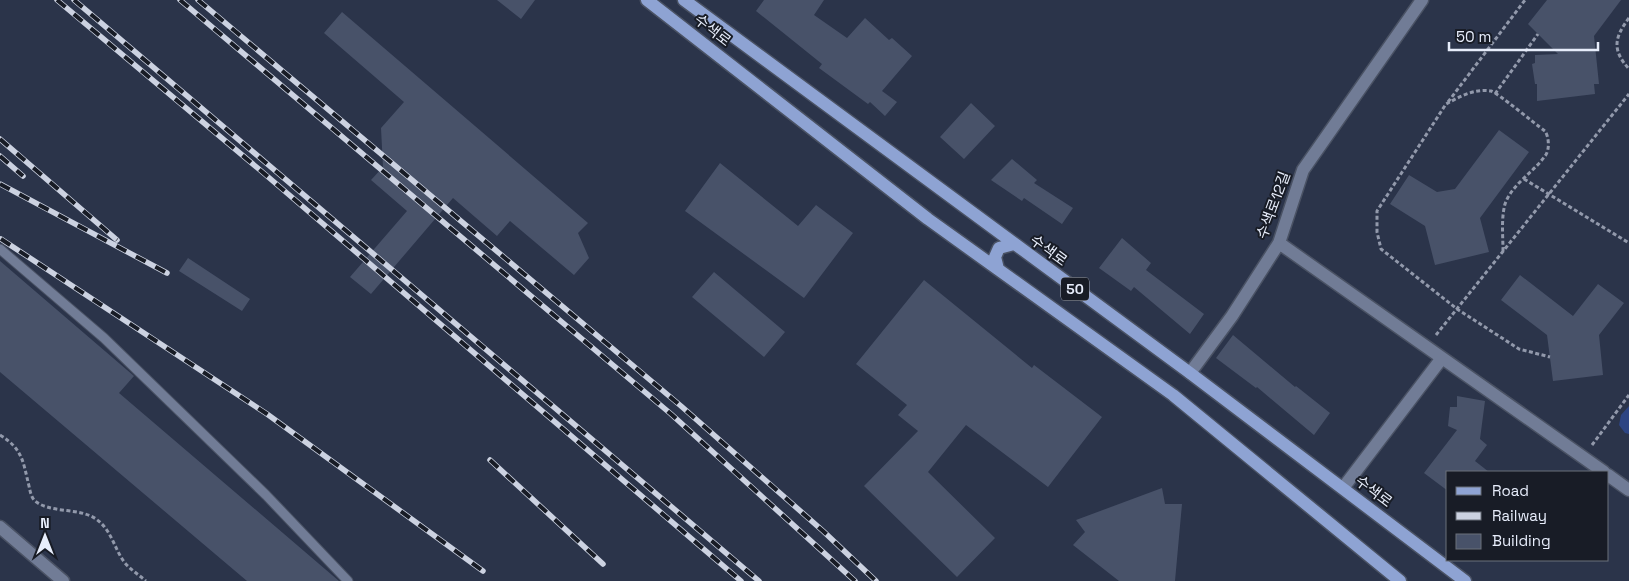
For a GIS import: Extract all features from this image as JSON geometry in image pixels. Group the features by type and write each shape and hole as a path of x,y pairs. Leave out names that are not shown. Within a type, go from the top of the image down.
{"main road":[{"name":"수색로","path":"647,0 928,219 1173,395 1400,581"},
{"name":"수색로","path":"684,0 1190,373 1465,581"},
{"path":"998,269 995,257 999,248 1014,244"}],"street":[{"name":"수색로12길","path":"1190,373 1232,316 1279,243 1303,170 1422,0"},
{"path":"1279,243 1602,471"},
{"path":"1343,488 1442,358"},
{"path":"1609,476 1629,490"},
{"path":"0,526 63,581"}],"lane":[{"path":"0,249 104,338 266,495 348,581"}],"path":[{"path":"1525,0 1446,104 1377,211 1377,232 1381,249 1457,309 1519,349 1550,357"},
{"path":"1629,18 1620,30 1617,46 1619,58 1629,69"},
{"path":"1495,94 1538,34"},
{"path":"1446,104 1463,95 1492,91 1545,131 1548,136 1546,155 1524,178 1506,203 1503,216 1503,251"},
{"path":"1427,347 1629,94"},
{"path":"1524,178 1629,243"},
{"path":"1583,458 1629,395"},
{"path":"0,435 16,446 22,459 34,500 46,506 85,513 95,518 111,535 126,564 146,581"}],"shaded area":[{"path":"1629,406 1629,434 1625,433 1619,425 1621,415"}],"building":[{"path":"497,0 535,0 521,19"},
{"path":"764,0 824,0 814,15 847,38 865,18 889,40 892,38 912,56 882,91 897,102 885,116 870,102 868,104 819,68 822,64 756,11"},
{"path":"1547,0 1621,0 1594,36 1599,84 1594,84 1595,94 1537,101 1537,84 1535,84 1532,64 1535,63 1535,55 1558,54 1528,24"},
{"path":"342,12 588,223 578,233 589,258 574,275 510,221 497,236 453,198 371,294 350,277 407,211 371,180 383,167 381,128 404,102 324,33"},
{"path":"971,103 995,126 964,159 940,137"},
{"path":"1499,130 1529,152 1480,218 1489,252 1435,265 1425,226 1390,204 1409,175 1437,192 1455,189"},
{"path":"1012,159 1037,180 1034,183 1073,208 1062,224 1024,198 1022,201 991,180"},
{"path":"720,163 798,226 816,205 853,233 804,298 685,211"},
{"path":"1122,238 1151,263 1146,270 1204,314 1190,334 1134,287 1131,291 1099,268"},
{"path":"188,258 250,299 242,311 179,271"},
{"path":"0,261 134,376 119,393 339,581 247,581 0,372"},
{"path":"714,272 785,332 764,357 692,297"},
{"path":"1520,275 1573,316 1598,284 1624,303 1599,335 1603,375 1553,381 1547,335 1501,300"},
{"path":"924,280 1032,368 1034,365 1102,417 1048,487 966,425 928,472 995,538 957,577 864,486 918,431 898,415 907,405 856,364"},
{"path":"1233,335 1295,387 1330,413 1314,435 1257,387 1216,358"},
{"path":"1457,396 1485,401 1480,439 1487,445 1475,461 1488,471 1446,471 1446,490 1424,473 1457,430 1448,426 1450,407 1457,407"},
{"path":"1162,488 1165,504 1182,504 1175,581 1119,581 1073,545 1085,532 1076,520"}],"railway":[{"path":"57,0 260,170 741,581"},
{"path":"74,0 759,581"},
{"path":"180,0 671,414 855,581"},
{"path":"198,0 681,406 823,531 876,581"},
{"path":"0,139 117,240"},
{"path":"0,156 23,176"},
{"path":"0,184 167,273"},
{"path":"1,239 267,414 483,571"},
{"path":"490,460 603,564"}]}
